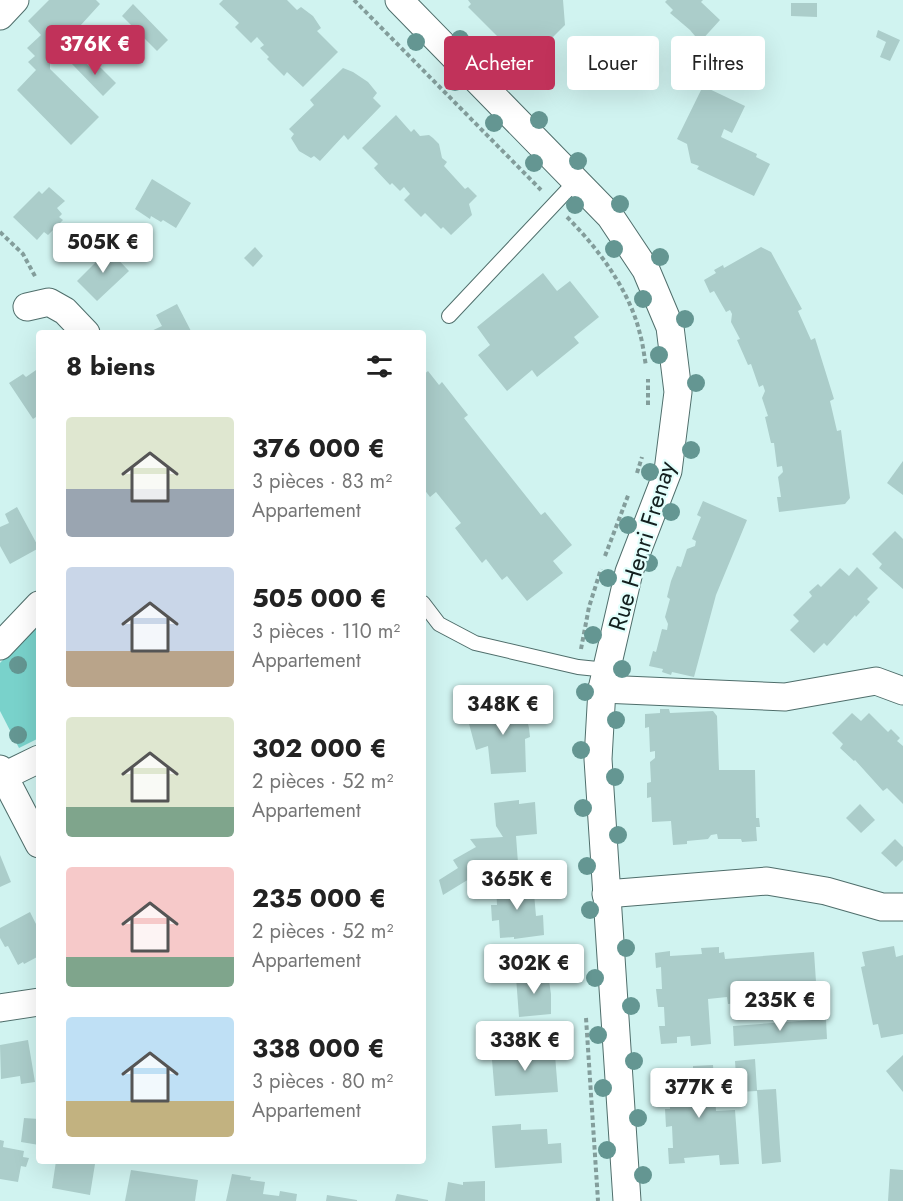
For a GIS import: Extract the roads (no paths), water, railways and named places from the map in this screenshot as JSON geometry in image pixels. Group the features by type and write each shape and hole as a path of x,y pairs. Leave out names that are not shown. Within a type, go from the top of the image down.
{"street":[{"path":"0,15 15,0"},
{"name":"Rue Henri Frenay","path":"399,0 610,216 646,270 669,327 678,392 668,471 629,572 604,679 598,759 627,1201"},
{"path":"38,304 65,311 83,330"},
{"path":"0,646 36,608"},
{"path":"604,679 785,697 876,681 903,691"},
{"path":"36,760 2,773 36,838"},
{"path":"606,894 767,881 826,891 882,907 903,907"},
{"path":"0,1008 36,1002"}],"lane":[{"path":"449,316 576,181"},
{"path":"426,607 439,624 475,643 578,667 604,679"}]}
